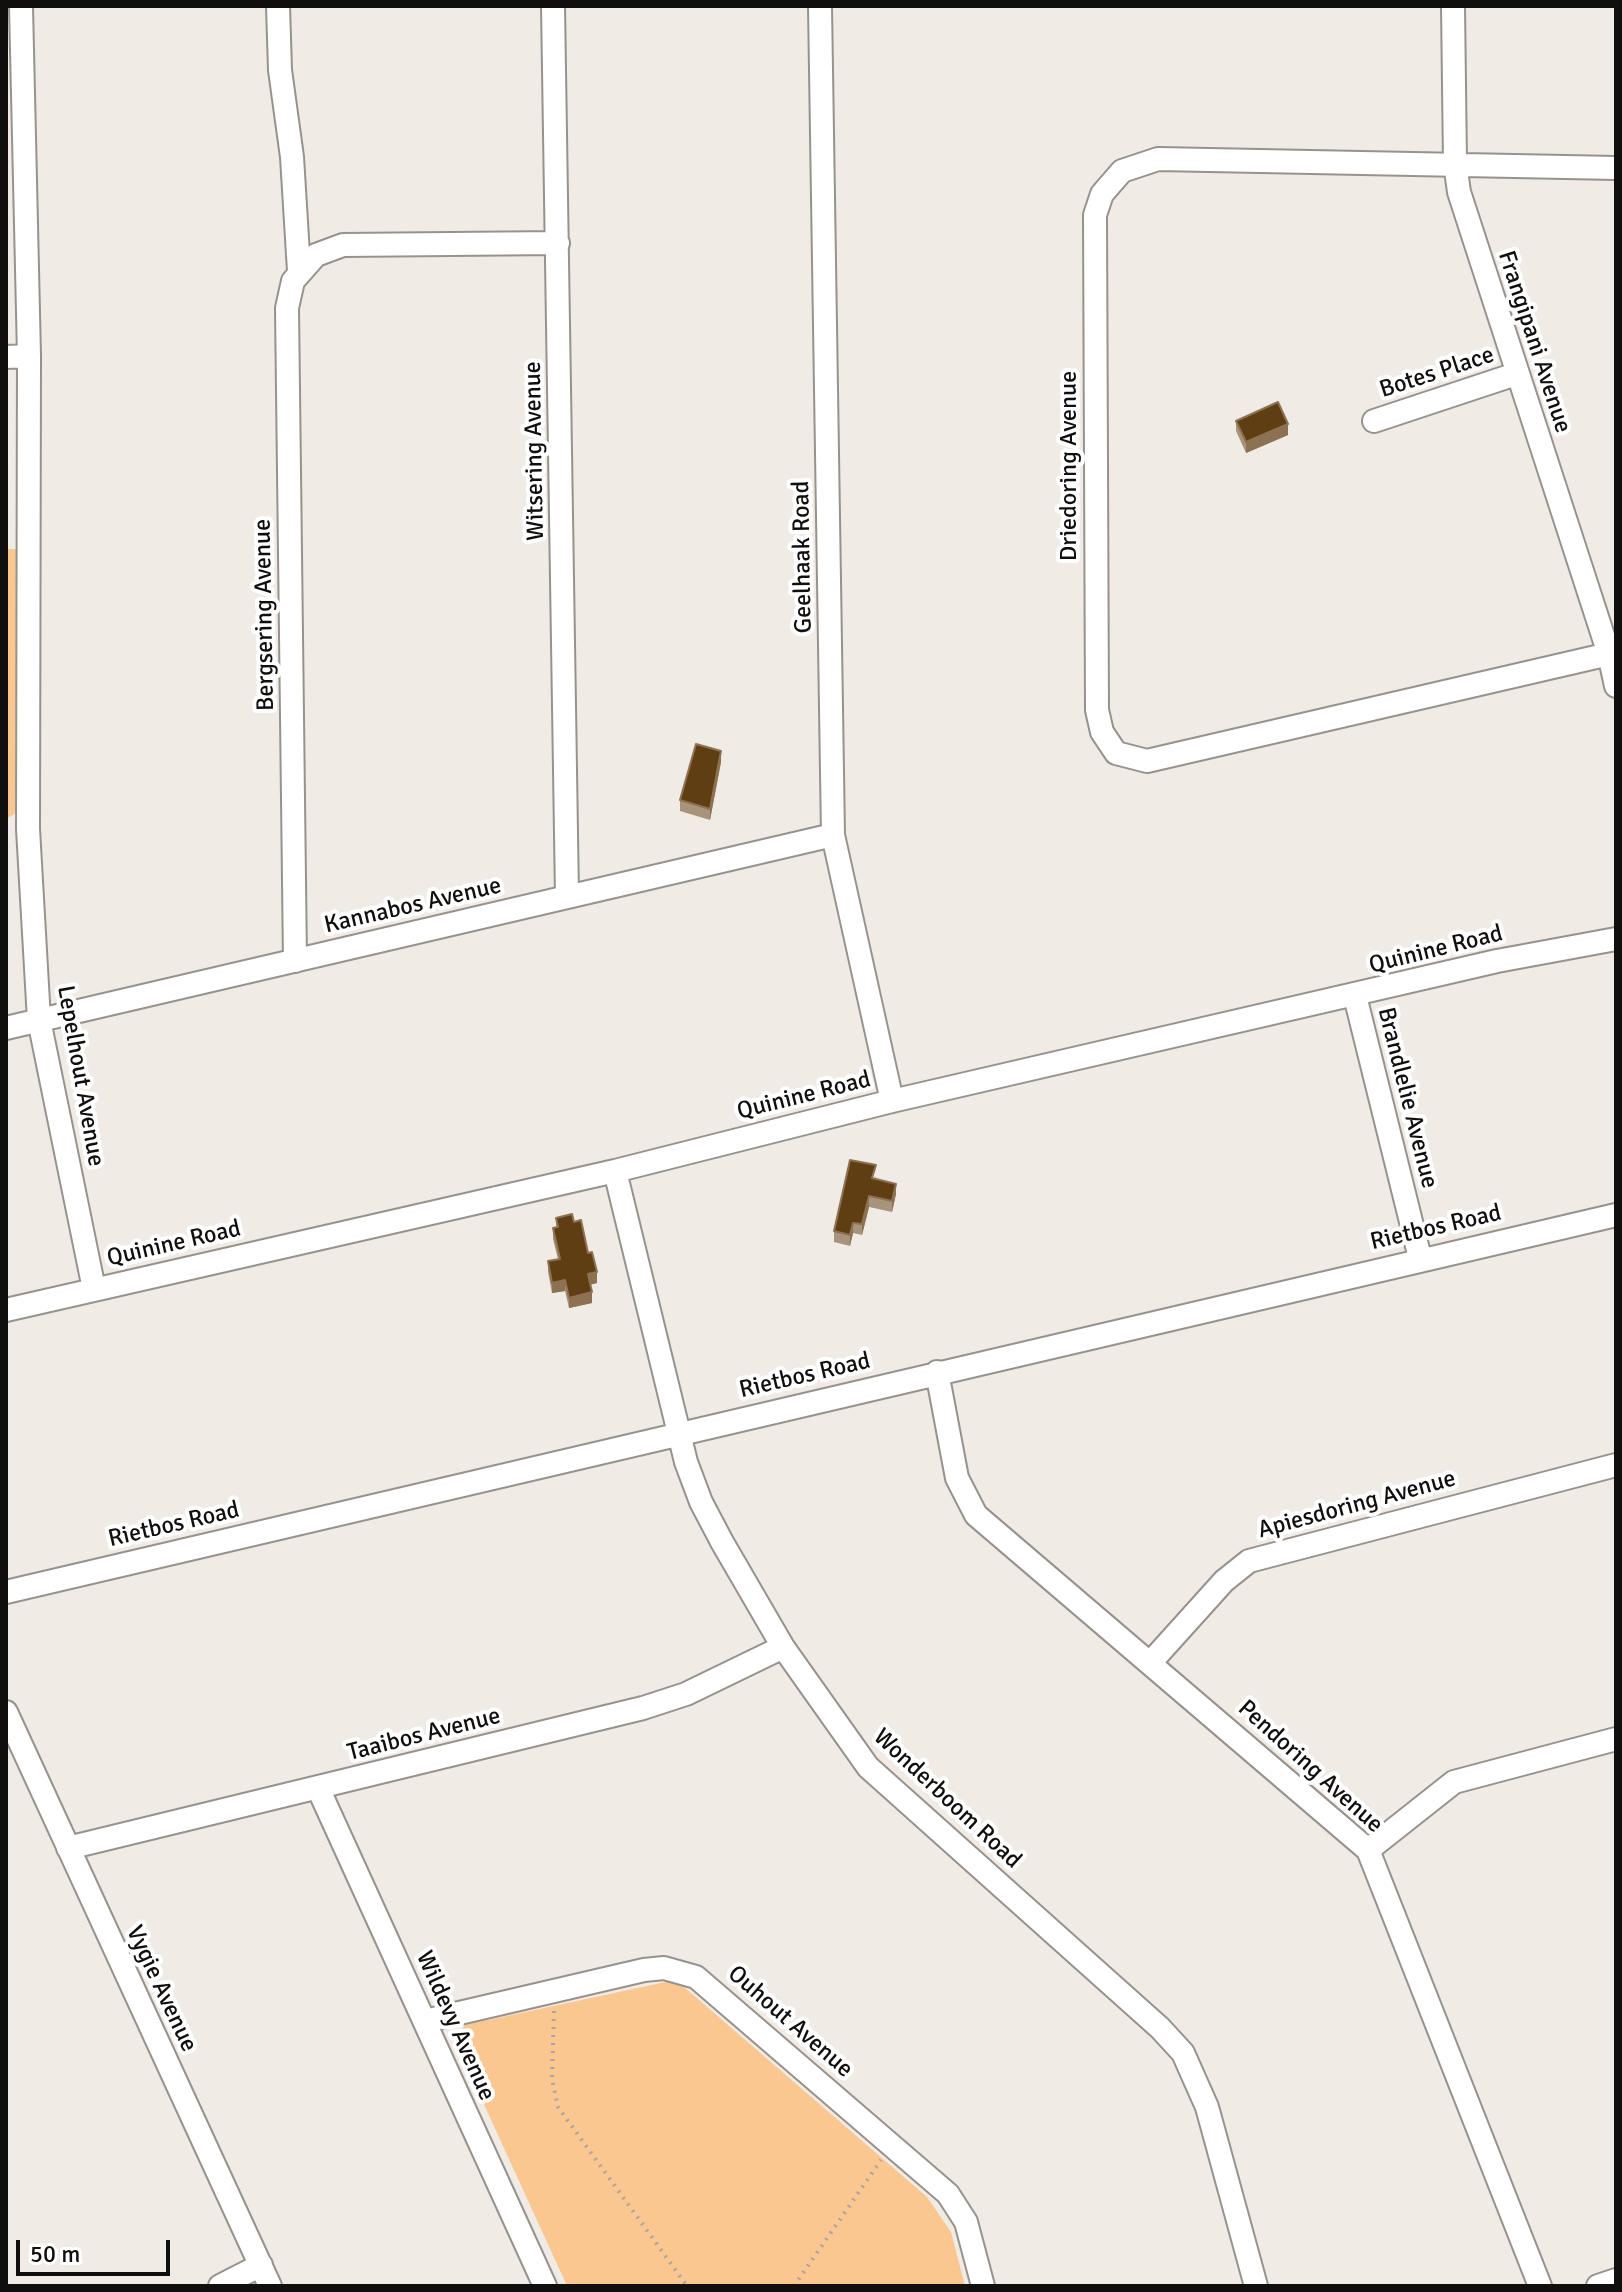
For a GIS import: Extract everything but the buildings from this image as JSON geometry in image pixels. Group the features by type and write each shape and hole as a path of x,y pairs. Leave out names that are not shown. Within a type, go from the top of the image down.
{"street":[{"name":"Lepelhout Avenue","path":"21,6 17,829 39,1020 94,1289"},
{"name":"Bergsering Avenue","path":"278,6 280,70 292,157 299,271 287,308 295,961"},
{"name":"Witsering Avenue","path":"553,6 567,896"},
{"name":"Geelhaak Road","path":"820,6 833,835 892,1101"},
{"name":"Frangipani Avenue","path":"1453,6 1455,163 1459,192 1609,654 1616,686"},
{"name":"Driedoring Avenue","path":"1609,654 1147,761 1136,761 1116,753 1102,732 1097,710 1095,215 1102,194 1122,171 1158,159 1616,168"},
{"path":"299,271 316,255 343,245 558,243"},
{"name":"Botes Place","path":"1374,421 1516,374"},
{"name":"Kannabos Avenue","path":"6,1028 833,835"},
{"name":"Quinine Road","path":"6,1310 615,1171 892,1101 1497,961 1616,939"},
{"name":"Brandlelie Avenue","path":"1355,996 1420,1258"},
{"name":"Wonderboom Road","path":"615,1171 678,1432 701,1502 783,1647 868,1767 1160,2028 1183,2053 1207,2107 1256,2286"},
{"name":"Rietbos Road","path":"6,1592 1420,1258 1616,1215"},
{"name":"Pendoring Avenue","path":"937,1372 957,1478 976,1515 1368,1850 1540,2286"},
{"name":"Apiesdoring Avenue","path":"1151,1662 1224,1581 1249,1561 1616,1465"},
{"name":"Taaibos Avenue","path":"68,1848 656,1704 783,1647"},
{"name":"Vygie Avenue","path":"6,1712 270,2286"},
{"path":"1368,1850 1454,1782 1616,1739"},
{"name":"Wildevy Avenue","path":"318,1788 545,2286"},
{"name":"Ouhout Avenue","path":"425,2021 654,1968 696,1977 891,2144 957,2205 970,2233 983,2286"},
{"path":"220,2286 261,2265"},
{"path":"1598,2286 1616,2280"}],"path":[{"path":"555,1991 552,2079 558,2107 687,2286"},
{"path":"794,2286 891,2144"}],"shaded area":[{"path":"6,549 18,549 21,804 16,813 6,819"},
{"path":"670,1981 684,1987 927,2197 951,2232 965,2286 567,2286 455,2041 465,2025"}]}
